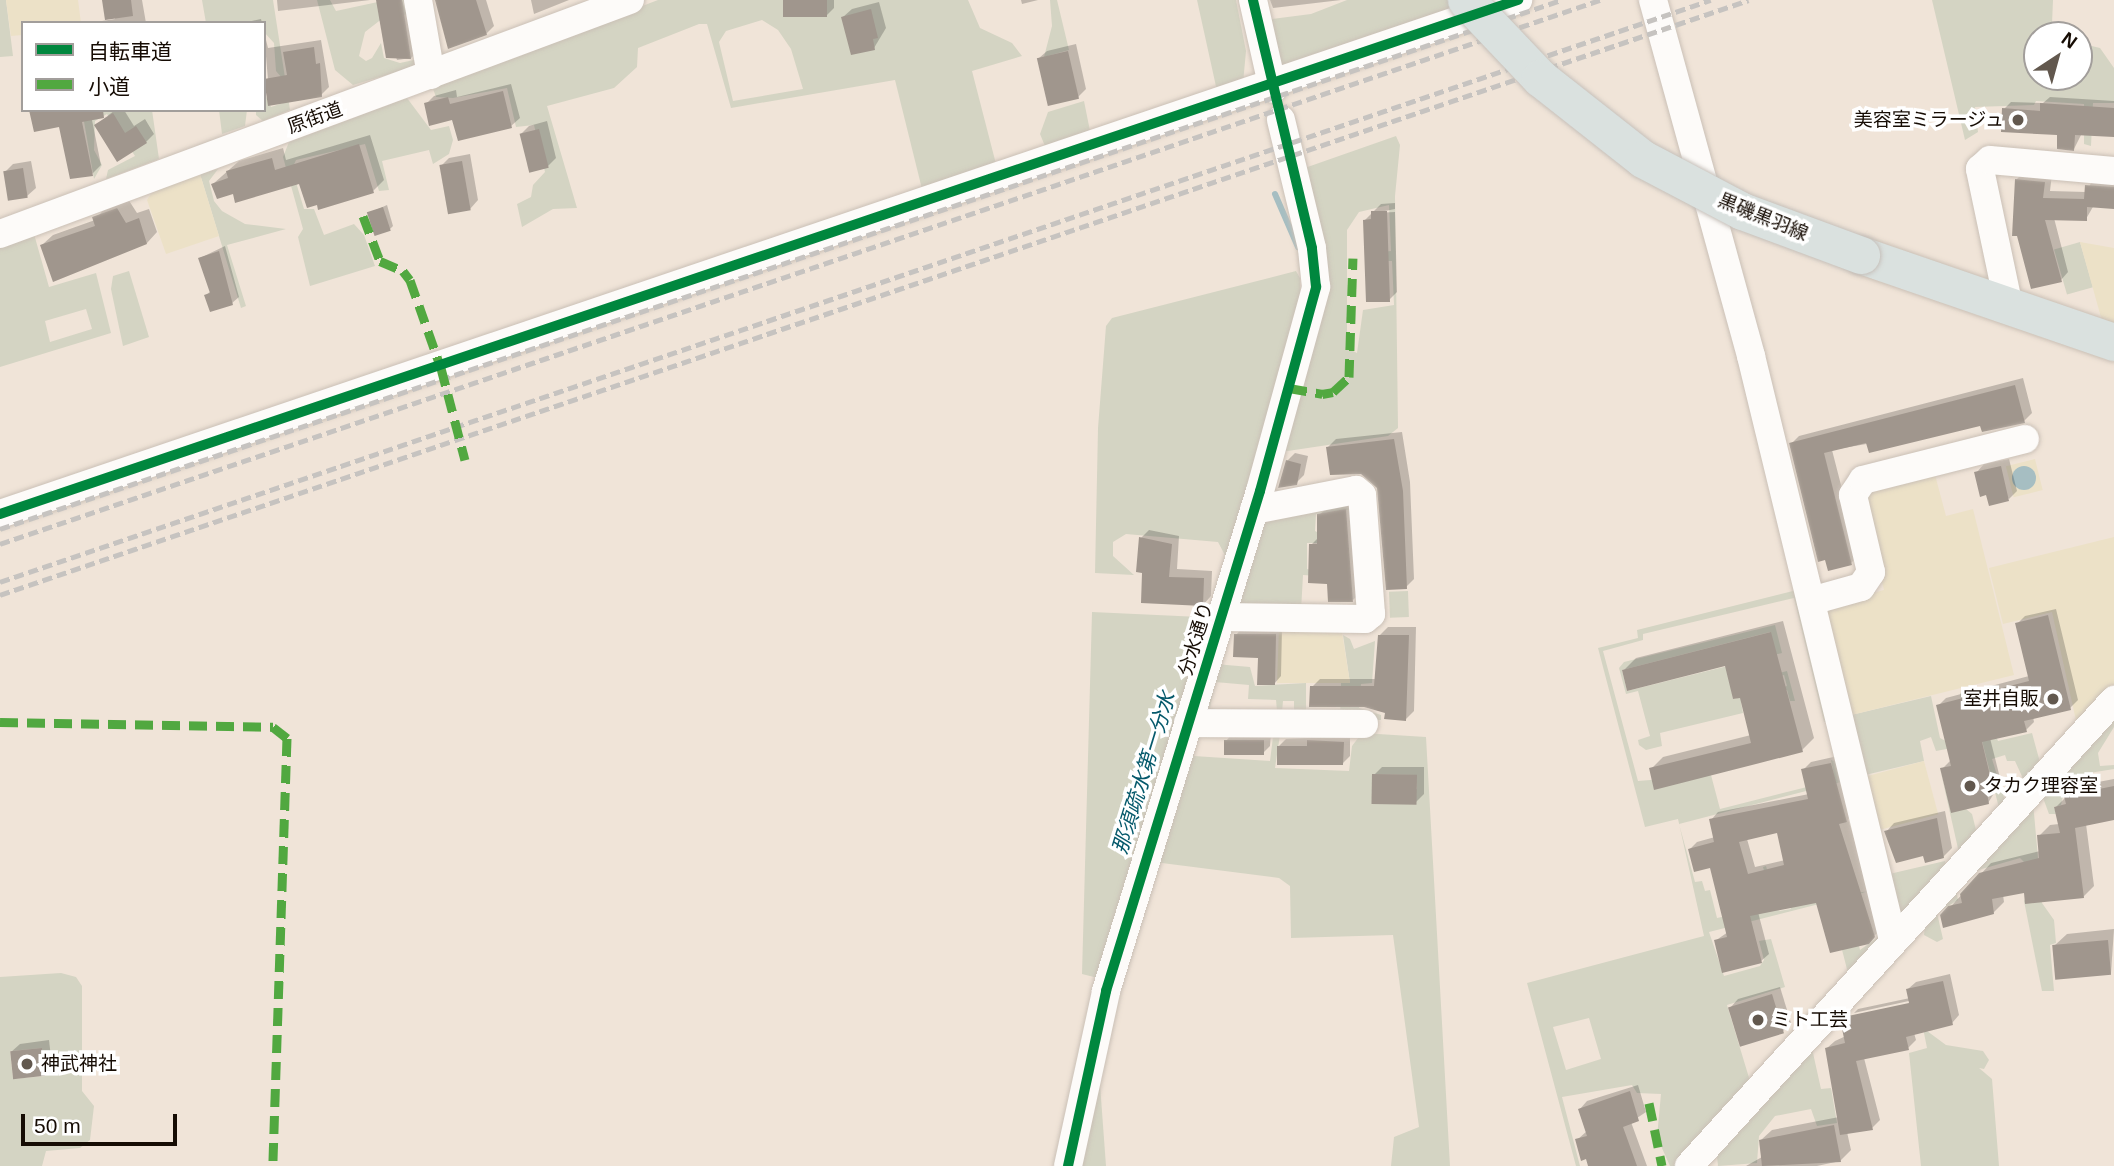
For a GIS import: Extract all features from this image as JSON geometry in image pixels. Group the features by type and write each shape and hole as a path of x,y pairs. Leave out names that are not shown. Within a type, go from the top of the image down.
{"main road":[{"name":"黒磯黒羽線","path":"1466,0 1540,78 1643,159 1742,211 1861,256 2114,342"}],"street":[{"path":"418,0 431,75"},
{"name":"原街道","path":"0,234 630,0"},
{"path":"1253,0 1273,85"},
{"path":"0,514 1518,0"},
{"path":"1653,0 1718,226 1894,940"},
{"name":"分水通り","path":"1068,1166 1106,992 1254,510 1316,287 1312,248 1281,120"},
{"path":"2009,307 1980,169 1990,160 2114,171"},
{"path":"1811,601 1861,587 1871,572 1853,495 1863,480 2025,439"},
{"path":"1221,617 1365,619 1371,614 1362,495 1356,490 1254,510"},
{"path":"1689,1166 2114,700"},
{"path":"1188,723 1364,724"}],"green space":[{"path":"0,0 6,0 13,56 0,57"},
{"path":"202,0 273,0 290,110 263,121 256,115 256,112 266,112 266,96 271,107 286,102 282,78 276,71 274,43 266,34 266,21 206,21"},
{"path":"317,0 330,0 336,11 387,0 413,0 415,13 383,18 365,32 359,56 366,61 372,58 381,43 384,58 400,63 423,58 423,64 353,85 335,70"},
{"path":"658,0 968,0 980,28 1012,43 1022,56 972,71 996,164 922,189 895,80 731,108 707,24 699,24 638,48 637,67 614,88 547,106 577,208 553,209 522,227 517,204 531,197 533,185 545,172 534,125 516,127 507,88 453,98 436,97 432,86","holes":["762,20 778,30 791,49 803,89 733,101 719,42 726,31"]},
{"path":"1050,0 1057,0 1069,50 1044,57 1052,26"},
{"path":"1197,0 1236,0 1246,51 1243,83 1217,91"},
{"path":"1347,0 1447,0 1458,14 1276,74 1267,13 1272,19 1311,14"},
{"path":"1932,0 2053,0 2052,21 2023,21 2023,91 2093,91 2093,46 2100,48 2114,68 2114,103 2093,103 2091,146 2084,144 2084,104 2036,101 2034,105 1975,107 1978,132 1965,140"},
{"path":"407,98 431,130 449,126 453,140 449,154 433,164 429,150 382,161 389,190 379,191 365,144 296,160 292,169 304,209 314,209 324,235 354,224 364,235 375,266 310,286 298,237 303,229 283,157 289,142"},
{"path":"1084,101 1090,131 1045,146 1040,134 1048,112"},
{"path":"82,112 152,112 159,159 106,179 108,170 135,156 107,114 95,121 94,150 102,165 94,179"},
{"path":"219,112 247,112 245,126 222,134"},
{"path":"1396,136 1400,145 1395,196 1398,428 1388,436 1281,452 1271,492 1280,495 1280,499 1269,499 1265,494 1322,291 1323,272 1299,170","holes":["1389,205 1391,251 1370,253 1370,261 1392,261 1394,305 1363,310 1357,353 1347,348 1347,230 1359,212"]},
{"path":"218,169 209,181 214,201 222,211 245,224 286,229 227,245 246,306 241,308 200,174"},
{"path":"34,234 49,287 96,273 111,333 0,367 0,246","holes":["86,309 92,329 50,342 45,321"]},
{"path":"2080,242 2093,287 2067,295 2054,249"},
{"path":"129,271 149,337 123,346 111,289 113,276"},
{"path":"1296,271 1300,278 1300,303 1227,559 1218,542 1126,534 1113,542 1113,556 1134,575 1095,573 1098,428 1106,326 1112,318"},
{"path":"1350,498 1355,509 1316,514 1315,531 1338,543 1307,543 1307,569 1336,577 1303,575 1301,611 1237,611 1259,516"},
{"path":"1797,590 1829,721 1824,722 1794,598 1643,634 1643,640 1603,651 1638,781 1711,775 1720,809 1835,780 1831,760 1837,762 1841,782 1679,824 1678,819 1645,827 1598,648 1638,638 1637,630"},
{"path":"1408,591 1409,617 1390,618 1389,592"},
{"path":"1092,612 1200,617 1205,626 1098,978 1082,974"},
{"path":"1775,625 1782,653 1770,656 1775,674 1787,671 1795,701 1790,701 1787,690 1741,702 1743,713 1660,733 1662,746 1646,750 1639,745 1638,740 1650,736 1638,691 1626,694 1619,668 1624,662","holes":["1770,632 1776,654 1627,691 1622,670","1784,675 1787,686 1733,699 1731,688"]},
{"path":"1343,635 1350,639 1354,649 1375,641 1372,683 1361,684 1359,708 1381,715 1381,720 1340,720 1341,683 1350,683"},
{"path":"1215,664 1250,667 1255,686 1306,683 1306,717 1294,717 1294,701 1283,701 1282,712 1277,711 1276,700 1248,699 1249,685 1215,682 1210,708 1247,713 1206,715"},
{"path":"1974,689 1981,717 1989,719 1998,741 2032,733 2041,766 2025,783 2015,761 2007,761 2005,755 1992,759 2006,804 2000,812 1972,701 1962,703 1960,693"},
{"path":"1931,696 1940,738 1957,747 1936,751 1931,737 1920,741 1924,761 1861,776 1847,716"},
{"path":"2114,710 2114,727 2098,753 2100,766 2114,765 2114,769 2077,775 2064,791 2061,805 2054,807 2056,814 2049,814 2042,795"},
{"path":"1209,727 1194,744 1194,756 1270,761 1274,729 1281,728 1275,768 1349,771 1352,746 1362,733 1426,737 1450,1166 1391,1166 1394,1137 1419,1127 1393,935 1291,938 1290,886 1279,878 1154,862 1194,728","holes":["1373,774 1416,775 1417,789 1405,789 1404,804 1372,804"]},
{"path":"1939,764 1946,792 1972,814 1977,834 1959,853"},
{"path":"2033,802 2042,903 2054,920 2056,943 2050,945 2054,991 2042,991 2024,901 2029,893 2024,862 2020,858 1975,871 1956,890 1958,900 1937,913 1943,939 1937,942 1924,935 1925,925"},
{"path":"1680,826 1695,882 1702,881 1705,891 1710,890 1717,918 1773,906 1763,867 1766,866 1779,911 1791,909 1789,902 1870,891 1709,932 1724,976 1760,966 1764,960 1759,941 1771,939 1785,987 1727,1005 1750,1081 1676,1166 1670,1166 1657,1137 1661,1094 1637,1093 1632,1085 1562,1097 1580,1166 1576,1166 1527,983 1704,936","holes":["1589,1018 1601,1059 1566,1070 1553,1027"]},
{"path":"1945,861 1947,869 1899,918 1885,875"},
{"path":"1881,935 1848,973 1840,942 1857,938 1860,950"},
{"path":"61,973 76,977 82,986 82,1091 94,1106 90,1140 80,1148 46,1151 42,1166 0,1166 0,977","holes":["42,1048 45,1076 13,1079 10,1051"]},
{"path":"1923,1028 1946,1045 1983,1051 1989,1060 1984,1069 1979,1068 1992,1079 1999,1166 1921,1166 1909,1053 1927,1048"},
{"path":"1811,1044 1821,1089 1831,1088 1837,1123 1817,1126 1811,1109 1775,1116 1759,1136 1757,1163 1718,1166 1716,1147"},
{"path":"1099,1071 1106,1166 1075,1166"}],"sand":[{"path":"6,0 78,0 81,21 21,21 21,35 11,36"},
{"path":"200,174 219,236 166,254 147,200 152,192"},
{"path":"2080,242 2114,248 2114,325 2102,321"},
{"path":"2035,459 2043,490 2014,497 2006,466"},
{"path":"1934,471 1946,516 1973,509 2014,675 1847,716 1823,619 1832,604 1884,590 1861,501 1871,487"},
{"path":"2114,537 2114,684 2077,725 2052,612 2003,624 1989,568"},
{"path":"1279,626 1341,626 1350,683 1277,683"},
{"path":"1924,761 1938,814 1875,831 1861,778"}],"water":[{"path":"2024,466 2032,470 2036,478 2032,486 2024,490 2016,486 2012,478 2016,470"}],"building":[{"path":"102,0 131,0 133,16 105,20"},
{"path":"376,0 402,0 411,59 386,58"},
{"path":"435,0 476,0 487,35 448,49"},
{"path":"783,0 827,0 827,17 783,17"},
{"path":"871,9 878,38 873,39 875,50 851,55 841,17"},
{"path":"314,47 316,64 320,63 322,97 268,106 266,79 287,75 283,52"},
{"path":"1068,51 1079,99 1048,106 1037,58"},
{"path":"503,91 512,128 458,141 452,120 429,126 424,103 448,97 450,104"},
{"path":"2040,103 2114,108 2114,137 2075,135 2074,151 2057,149 2057,135 2001,132 2002,108 2040,111"},
{"path":"29,112 103,112 104,118 82,122 93,176 70,179 59,127 34,132"},
{"path":"113,113 125,133 136,126 147,143 117,162 94,125"},
{"path":"539,129 549,168 529,173 520,134"},
{"path":"359,144 374,193 318,210 317,205 307,208 299,184 235,203 233,194 217,199 211,184 228,178 226,171 272,158 275,170"},
{"path":"462,161 471,210 448,214 439,165"},
{"path":"23,168 28,198 8,201 3,171"},
{"path":"2015,179 2045,182 2043,198 2084,199 2085,185 2114,187 2114,209 2087,207 2087,221 2045,220 2062,282 2031,289 2017,236 2012,236"},
{"path":"383,207 391,231 375,236 367,212"},
{"path":"117,208 126,223 139,218 147,244 53,282 40,245 95,226 92,217"},
{"path":"1371,211 1387,211 1390,302 1366,302 1363,220 1371,219"},
{"path":"219,251 233,305 210,312 204,295 210,293 198,258"},
{"path":"2015,385 2025,423 1982,432 1980,426 1869,453 1866,443 1824,453 1852,565 1828,571 1825,560 1818,562 1789,443"},
{"path":"1394,439 1403,491 1407,589 1386,590 1377,488 1361,474 1330,475 1326,447"},
{"path":"1286,460 1301,464 1297,485 1278,488"},
{"path":"2001,466 2009,501 1989,506 1986,495 1980,497 1974,472"},
{"path":"1346,509 1353,602 1328,602 1327,584 1308,583 1309,544 1317,544 1317,514"},
{"path":"1139,537 1172,544 1169,577 1204,578 1203,606 1141,603 1142,573 1136,572"},
{"path":"2048,615 2071,710 2024,721 2027,732 1982,742 1994,792 1987,793 1989,804 1951,813 1940,768 1951,766 1936,705 2029,681 2015,623"},
{"path":"1771,632 1803,752 1654,790 1649,768 1751,743 1740,698 1733,699 1725,666 1627,691 1622,670"},
{"path":"1234,634 1276,634 1275,685 1257,685 1258,658 1233,657"},
{"path":"1378,635 1409,635 1406,721 1384,719 1385,713 1364,707 1309,707 1310,686 1374,686"},
{"path":"1224,740 1264,740 1264,755 1224,755"},
{"path":"1307,740 1344,742 1343,765 1277,765 1277,746 1307,746"},
{"path":"1831,763 1847,822 1839,824 1875,937 1869,944 1830,953 1816,903 1750,916 1762,963 1722,973 1714,940 1727,937 1710,868 1694,872 1688,849 1714,842 1709,819 1808,799 1801,769","holes":["1777,833 1784,865 1748,874 1739,842"]},
{"path":"1372,774 1417,775 1416,805 1371,804"},
{"path":"2114,786 2114,820 2075,828 2084,898 2025,904 2024,893 1992,899 1994,914 1943,928 1940,915 1948,906 1962,903 1960,894 1979,873 2039,858 2037,835 2060,833 2054,807 2066,804 2064,796"},
{"path":"1937,818 1944,858 1925,863 1923,856 1896,863 1884,831"},
{"path":"2108,940 2111,975 2055,980 2052,945"},
{"path":"1943,981 1953,1025 1906,1037 1909,1050 1856,1061 1873,1130 1840,1135 1825,1048 1845,1043 1841,1024 1848,1016 1909,1003 1906,989"},
{"path":"1772,994 1784,1033 1740,1047 1728,1007"},
{"name":"神武神社","path":"42,1048 45,1076 13,1079 10,1051"},
{"path":"1630,1091 1639,1121 1623,1127 1637,1166 1588,1166 1586,1159 1581,1161 1575,1139 1587,1136 1578,1109"},
{"path":"1834,1125 1841,1162 1762,1166 1759,1140"}],"waterway":[{"name":"那須疏水第一分水","path":"1275,194 1298,247"}],"railway":[{"path":"0,529 1561,0"},
{"path":"0,544 1600,0"},
{"path":"0,582 1711,0"},
{"path":"0,595 1749,0"}],"marked path":[{"path":"363,216 380,261 403,271 410,280 441,368 465,460"},
{"path":"1289,388 1322,394 1333,392 1349,377 1353,258"},
{"path":"0,722 273,727 287,738 273,1166"},
{"path":"1649,1103 1662,1166"}],"cycle path":[{"path":"1068,1166 1106,991 1260,491 1316,287 1312,248 1253,0"},
{"path":"0,514 1518,0"}],"place":[{"name":"美容室ミラージュ","path":"2018,120"},
{"name":"室井自販","path":"2053,699"},
{"name":"タカク理容室","path":"1970,786"},
{"name":"ミト工芸","path":"1758,1020"},
{"name":"神武神社","path":"27,1064"}]}
